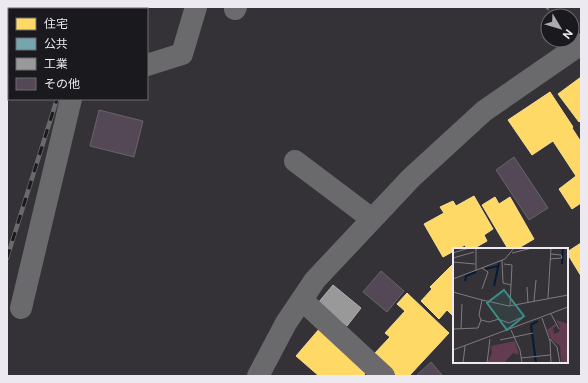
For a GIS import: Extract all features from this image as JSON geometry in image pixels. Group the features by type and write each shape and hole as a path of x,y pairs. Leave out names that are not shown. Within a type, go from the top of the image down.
{"street":[{"path":"148,65 182,54 196,7"},
{"path":"258,376 286,323 315,280 411,178 484,111 581,44"},
{"path":"21,308 72,100"},
{"path":"295,161 372,219"},
{"path":"302,300 384,376"}],"building: 住宅":[{"path":"581,77 581,120 579,122 558,94"},
{"path":"550,92 581,142 581,203 572,209 559,189 576,176 553,141 532,155 508,120"},
{"path":"474,196 493,229 484,235 487,241 475,248 466,248 465,245 459,248 453,248 453,252 443,257 424,224 444,213 440,207 453,201 456,206"},
{"path":"495,197 499,204 510,197 534,239 519,248 507,248 482,205"},
{"path":"581,243 581,276 568,255 568,251"},
{"path":"453,264 453,316 447,310 439,319 421,301 432,289 430,287"},
{"path":"407,293 449,333 409,376 397,376 374,354 390,337 385,333 405,311 397,304"},
{"path":"320,328 368,370 363,376 319,376 296,356"}],"building: 公共":[{"path":"106,7 146,7 146,8"}],"building: 工業":[{"path":"333,285 361,308 347,326 318,303"}],"building: その他":[{"path":"99,110 143,121 134,157 90,146"},
{"path":"514,157 548,208 529,220 496,170"},
{"path":"381,271 404,291 387,312 363,292"},
{"path":"431,362 442,375 416,376"}],"railway":[{"path":"7,258 57,100"}]}
